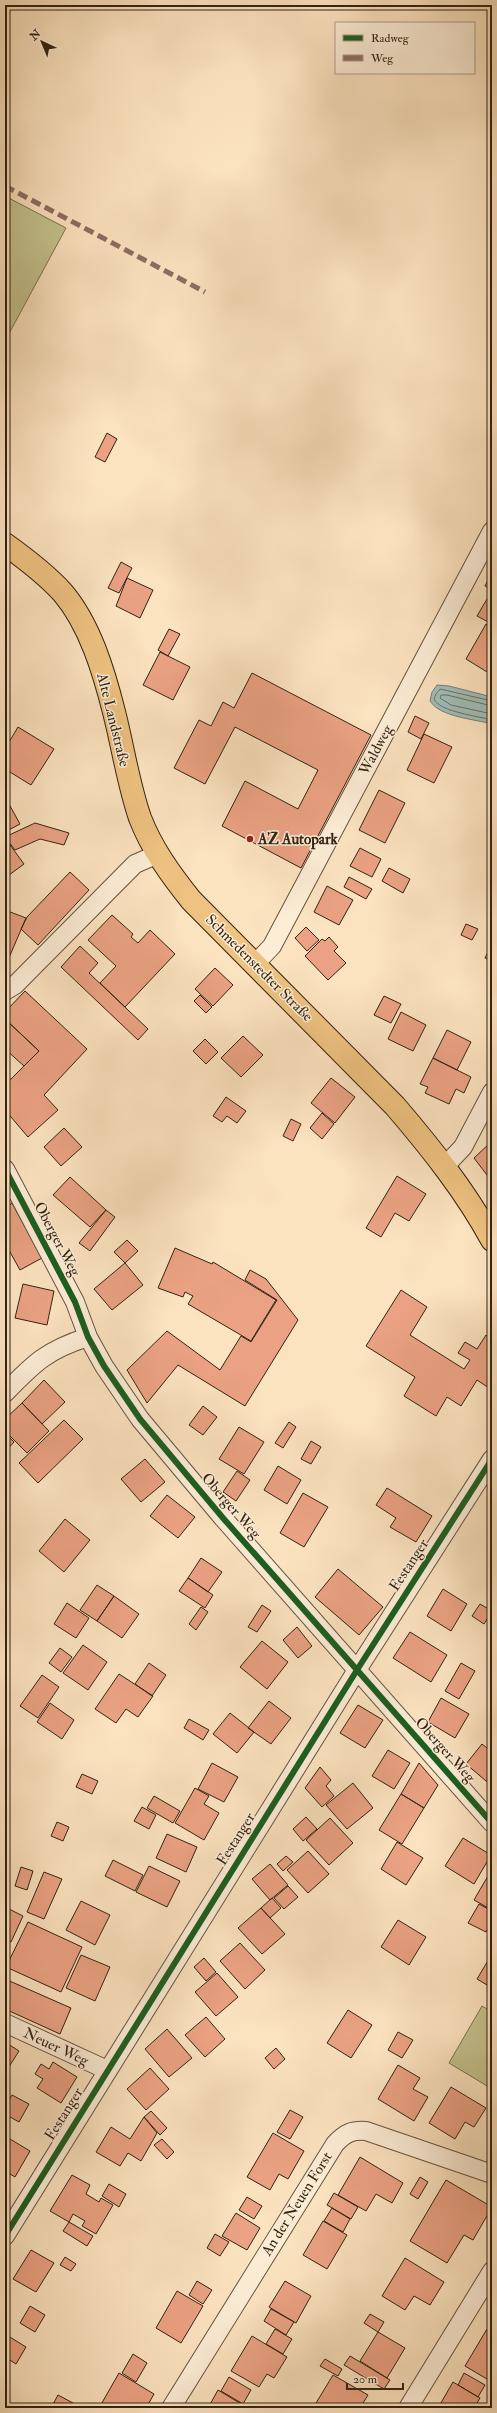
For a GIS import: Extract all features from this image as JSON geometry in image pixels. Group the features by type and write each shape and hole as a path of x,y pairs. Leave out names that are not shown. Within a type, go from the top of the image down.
{"main road":[{"name":"Alte Landstraße","path":"5,544 49,578 78,613 102,670 114,712 127,776 141,819 158,854"},
{"name":"Schmedenstedter Straße","path":"158,854 166,868 191,900 395,1106 474,1209 492,1240"}],"street":[{"name":"Waldweg","path":"255,964 272,946 492,531"},
{"path":"5,991 15,985 135,864 158,854"},
{"path":"444,1168 463,1147 492,1092"},
{"name":"Oberger Weg","path":"5,1169 75,1302 88,1337 104,1366 140,1419 223,1518 492,1823"},
{"path":"5,1394 34,1364 62,1346 88,1337"},
{"name":"Festanger","path":"5,2236 357,1670 492,1459"},
{"name":"Neuer Weg","path":"5,2023 107,2070"},
{"name":"An der Neuen Forst","path":"171,2408 335,2144 344,2134 354,2130 366,2131 492,2174"},
{"path":"408,2408 492,2271"}],"shaded area":[{"path":"5,196 66,228 5,341"},
{"path":"482,2006 492,2012 492,2089 449,2063"}],"water":[{"path":"437,685 449,686 492,697 492,724 458,717 441,711 430,701 432,692"}],"building":[{"path":"107,433 117,439 105,462 95,457"},
{"path":"121,562 132,568 119,593 108,588"},
{"path":"492,572 492,590 485,586"},
{"path":"127,578 153,590 140,618 116,606"},
{"path":"487,599 492,602 492,624 477,616"},
{"path":"486,624 492,627 492,675 466,659"},
{"path":"169,629 180,634 168,656 158,650"},
{"path":"160,652 190,667 173,700 143,685"},
{"path":"252,673 371,735 301,868 222,826 245,781 298,809 318,770 235,727 205,784 174,768 199,720 211,726 223,702 234,708"},
{"path":"415,716 429,723 421,739 408,732"},
{"path":"18,727 54,749 31,785 5,769 5,749"},
{"path":"424,734 452,747 434,783 407,770"},
{"path":"5,737 10,740 5,749"},
{"path":"379,790 405,803 385,843 359,830"},
{"path":"9,804 20,824 5,832 5,806"},
{"path":"35,823 69,833 64,845 40,839 15,850 5,837"},
{"path":"5,838 24,864 5,878"},
{"path":"360,848 381,859 372,877 350,866"},
{"path":"389,868 410,879 403,893 382,881"},
{"path":"70,872 89,890 38,945 21,929 27,917"},
{"path":"349,877 372,889 366,899 344,887"},
{"path":"327,886 353,900 339,925 314,912"},
{"path":"5,910 26,918 5,967"},
{"path":"112,915 133,934 131,937 138,943 150,930 175,954 125,1007 100,983 116,966 88,940"},
{"path":"466,924 478,929 472,940 461,935"},
{"path":"306,927 319,940 307,951 295,938"},
{"path":"329,937 338,947 334,951 346,963 328,980 305,956 322,939 325,941"},
{"path":"492,944 492,961 485,958"},
{"path":"80,946 98,963 89,973 148,1029 138,1040 61,967"},
{"path":"215,968 233,985 213,1006 195,989"},
{"path":"25,991 87,1049 44,1095 58,1110 28,1137 5,1110 5,1085 39,1051 5,1019 5,1012"},
{"path":"200,995 212,1007 206,1013 194,1001"},
{"path":"384,996 401,1004 391,1023 374,1015"},
{"path":"401,1012 426,1025 413,1051 388,1039"},
{"path":"5,1019 39,1051 24,1066 5,1049"},
{"path":"447,1030 471,1042 457,1070 433,1058"},
{"path":"243,1036 263,1055 241,1077 221,1058"},
{"path":"205,1039 218,1052 206,1064 193,1051"},
{"path":"433,1058 471,1077 464,1093 456,1089 449,1104 425,1093 428,1087 420,1084"},
{"path":"331,1078 355,1097 335,1123 311,1103"},
{"path":"226,1097 246,1111 237,1123 227,1116 222,1122 213,1116"},
{"path":"322,1113 334,1124 322,1139 310,1128"},
{"path":"291,1119 301,1124 293,1141 283,1136"},
{"path":"64,1128 82,1147 61,1166 44,1147"},
{"path":"491,1142 492,1178 490,1179 474,1158"},
{"path":"397,1176 426,1194 409,1221 395,1213 381,1237 366,1228"},
{"path":"70,1177 106,1210 90,1227 53,1195"},
{"path":"12,1203 42,1258 20,1270 5,1243 5,1209"},
{"path":"106,1210 115,1217 90,1251 79,1243"},
{"path":"127,1240 138,1251 125,1263 114,1252"},
{"path":"175,1248 212,1264 213,1262 276,1300 251,1341 188,1304 193,1296 185,1292 183,1297 158,1288"},
{"path":"125,1263 143,1285 112,1310 94,1289"},
{"path":"250,1270 266,1279 298,1320 245,1406 178,1365 147,1403 127,1370 167,1331 220,1370 241,1336 251,1342 277,1300 245,1280"},
{"path":"23,1284 54,1291 47,1325 15,1318"},
{"path":"401,1290 427,1307 410,1335 464,1369 470,1360 458,1353 465,1342 477,1349 486,1335 492,1339 492,1390 477,1380 461,1406 447,1397 436,1416 404,1396 415,1377 366,1346"},
{"path":"44,1380 65,1402 42,1424 22,1403"},
{"path":"22,1403 49,1431 27,1453 5,1431 5,1419"},
{"path":"203,1406 217,1417 203,1435 189,1425"},
{"path":"64,1420 83,1439 38,1483 19,1463"},
{"path":"289,1422 296,1427 283,1448 275,1443"},
{"path":"239,1427 264,1442 244,1474 219,1459"},
{"path":"5,1433 14,1442 5,1452"},
{"path":"311,1441 321,1447 311,1464 301,1459"},
{"path":"145,1459 165,1482 141,1502 121,1479"},
{"path":"278,1466 301,1480 287,1504 264,1490"},
{"path":"237,1471 250,1480 236,1501 223,1492"},
{"path":"387,1488 432,1516 416,1542 390,1527 396,1518 376,1505"},
{"path":"303,1493 328,1507 304,1547 280,1533"},
{"path":"167,1495 195,1517 178,1538 150,1516"},
{"path":"65,1519 90,1540 64,1572 39,1551"},
{"path":"201,1558 222,1572 208,1592 188,1578"},
{"path":"338,1569 383,1607 359,1635 315,1597"},
{"path":"188,1578 213,1595 205,1608 179,1591"},
{"path":"97,1585 114,1596 97,1621 80,1610"},
{"path":"443,1589 467,1604 451,1631 427,1616"},
{"path":"114,1596 139,1614 122,1638 97,1621"},
{"path":"67,1603 89,1618 76,1638 54,1624"},
{"path":"480,1604 492,1611 484,1624 472,1616"},
{"path":"262,1605 271,1611 257,1632 248,1627"},
{"path":"201,1607 208,1612 196,1630 189,1624"},
{"path":"297,1627 312,1646 298,1658 283,1640"},
{"path":"410,1632 447,1655 431,1682 393,1658"},
{"path":"262,1641 288,1662 267,1689 240,1667"},
{"path":"83,1645 107,1662 88,1690 63,1673"},
{"path":"60,1648 72,1657 61,1672 49,1663"},
{"path":"149,1663 166,1675 152,1696 135,1684"},
{"path":"461,1663 475,1671 459,1699 445,1691"},
{"path":"119,1674 153,1696 138,1717 126,1709 116,1723 95,1709"},
{"path":"42,1675 59,1687 38,1718 20,1706"},
{"path":"441,1698 469,1714 455,1738 428,1722"},
{"path":"269,1701 291,1718 271,1744 248,1728"},
{"path":"50,1703 74,1720 62,1739 37,1722"},
{"path":"358,1705 383,1720 365,1748 340,1733"},
{"path":"230,1713 254,1732 237,1753 213,1734"},
{"path":"189,1719 209,1730 203,1740 184,1728"},
{"path":"482,1744 492,1752 492,1786 466,1764"},
{"path":"388,1750 410,1763 394,1789 372,1776"},
{"path":"212,1763 238,1777 224,1802 198,1789"},
{"path":"419,1763 438,1785 424,1808 401,1794"},
{"path":"320,1767 331,1780 326,1786 334,1796 322,1807 305,1788"},
{"path":"82,1774 98,1781 92,1794 76,1787"},
{"path":"353,1783 373,1808 347,1829 326,1805"},
{"path":"195,1788 209,1796 204,1804 219,1813 204,1840 175,1823"},
{"path":"401,1794 424,1808 402,1844 379,1830"},
{"path":"154,1796 180,1811 173,1823 147,1808"},
{"path":"142,1807 156,1815 149,1829 134,1821"},
{"path":"306,1817 317,1829 303,1841 293,1829"},
{"path":"330,1818 353,1843 329,1865 306,1840"},
{"path":"57,1822 69,1827 63,1841 51,1836"},
{"path":"167,1834 197,1847 186,1872 156,1858"},
{"path":"463,1838 491,1855 474,1884 445,1866"},
{"path":"397,1842 423,1858 406,1885 381,1869"},
{"path":"308,1851 329,1874 308,1893 287,1870"},
{"path":"286,1856 293,1862 283,1871 277,1864"},
{"path":"113,1860 143,1875 135,1891 105,1876"},
{"path":"270,1864 288,1885 270,1900 252,1879"},
{"path":"149,1866 180,1881 167,1907 136,1892"},
{"path":"21,1867 33,1871 27,1890 15,1886"},
{"path":"492,1869 492,1910 474,1900"},
{"path":"44,1872 62,1879 44,1919 27,1912"},
{"path":"288,1886 298,1897 284,1909 274,1898"},
{"path":"272,1898 281,1908 270,1918 261,1908"},
{"path":"81,1901 110,1915 95,1945 66,1930"},
{"path":"479,1904 492,1911 492,1920 486,1932 468,1923"},
{"path":"5,1907 23,1916 11,1942 5,1939"},
{"path":"261,1908 285,1934 262,1954 238,1928"},
{"path":"398,1920 426,1937 409,1965 381,1947"},
{"path":"28,1922 82,1947 61,1992 6,1967"},
{"path":"240,1943 265,1970 245,1989 220,1961"},
{"path":"492,1954 492,1988 477,1979"},
{"path":"81,1955 110,1967 95,2001 66,1988"},
{"path":"204,1958 216,1972 206,1981 194,1967"},
{"path":"217,1973 238,1997 216,2016 195,1992"},
{"path":"5,1979 71,2008 60,2034 5,2009"},
{"path":"348,2010 372,2025 351,2058 327,2043"},
{"path":"206,2017 225,2039 205,2057 185,2035"},
{"path":"167,2029 192,2058 169,2077 145,2049"},
{"path":"398,2032 413,2040 402,2058 388,2050"},
{"path":"5,2042 19,2051 5,2073"},
{"path":"276,2048 285,2059 274,2069 265,2058"},
{"path":"53,2062 77,2077 61,2103 37,2088 43,2079 35,2074 41,2064 49,2069"},
{"path":"398,2065 420,2078 413,2089 428,2097 414,2121 378,2099"},
{"path":"150,2068 169,2089 146,2110 127,2089"},
{"path":"451,2087 486,2108 474,2127 465,2122 455,2139 429,2123"},
{"path":"12,2095 29,2104 19,2122 5,2114 5,2107"},
{"path":"290,2110 303,2117 290,2139 277,2132"},
{"path":"151,2111 167,2128 160,2135 144,2117"},
{"path":"144,2117 157,2133 141,2161 128,2153 120,2166 96,2152 111,2127 130,2139"},
{"path":"273,2133 304,2151 288,2179 279,2174 270,2190 247,2177"},
{"path":"5,2136 30,2151 15,2177 5,2171"},
{"path":"162,2139 174,2152 167,2159 154,2145"},
{"path":"360,2157 403,2183 392,2203 376,2194 366,2211 338,2195"},
{"path":"72,2175 90,2185 86,2194 99,2202 101,2198 113,2205 96,2234 82,2226 85,2221 73,2214 69,2222 50,2211"},
{"path":"420,2177 428,2182 418,2199 410,2194"},
{"path":"446,2180 492,2207 473,2240 464,2235 447,2263 410,2241"},
{"path":"109,2184 126,2194 119,2207 102,2196"},
{"path":"334,2193 358,2207 351,2219 327,2205"},
{"path":"247,2197 262,2206 254,2219 239,2210"},
{"path":"332,2208 350,2219 343,2232 324,2221"},
{"path":"236,2213 260,2228 247,2250 222,2236"},
{"path":"323,2221 347,2235 327,2269 303,2255"},
{"path":"69,2222 93,2236 87,2246 63,2231"},
{"path":"215,2234 229,2242 220,2256 207,2248"},
{"path":"31,2250 54,2263 36,2292 13,2279"},
{"path":"65,2257 76,2264 71,2271 60,2265"},
{"path":"405,2258 444,2282 430,2305 414,2296 405,2310 382,2296"},
{"path":"197,2281 212,2290 203,2304 189,2295"},
{"path":"285,2281 311,2296 296,2323 269,2307"},
{"path":"177,2291 203,2306 181,2343 156,2328"},
{"path":"30,2306 45,2315 35,2332 20,2323"},
{"path":"271,2309 294,2322 286,2335 264,2321"},
{"path":"370,2314 384,2322 378,2332 364,2323"},
{"path":"275,2329 292,2339 283,2354 266,2344"},
{"path":"487,2329 492,2332 492,2382 465,2366"},
{"path":"378,2332 405,2348 387,2378 360,2361"},
{"path":"5,2334 26,2347 16,2364 5,2357"},
{"path":"252,2336 287,2357 274,2378 267,2374 259,2387 231,2371"},
{"path":"133,2354 147,2363 136,2382 122,2373"},
{"path":"350,2356 390,2380 384,2389 344,2365"},
{"path":"325,2359 342,2369 338,2376 320,2366"},
{"path":"119,2373 154,2394 146,2408 99,2408"},
{"path":"464,2373 485,2385 478,2397 458,2385"},
{"path":"333,2375 368,2395 360,2408 313,2408"},
{"path":"229,2377 251,2390 243,2404 221,2391"},
{"path":"453,2382 480,2398 474,2408 438,2408"},
{"path":"218,2390 248,2408 208,2408"},
{"path":"58,2395 73,2403 70,2408 51,2408"}],"marked path":[{"path":"5,186 205,292"}],"cycle path":[{"path":"5,1169 75,1302 88,1337 104,1366 140,1419 223,1518 492,1823"},
{"path":"5,2236 357,1670 492,1459"}],"place":[{"name":"AZ Autopark","path":"250,839"}]}
